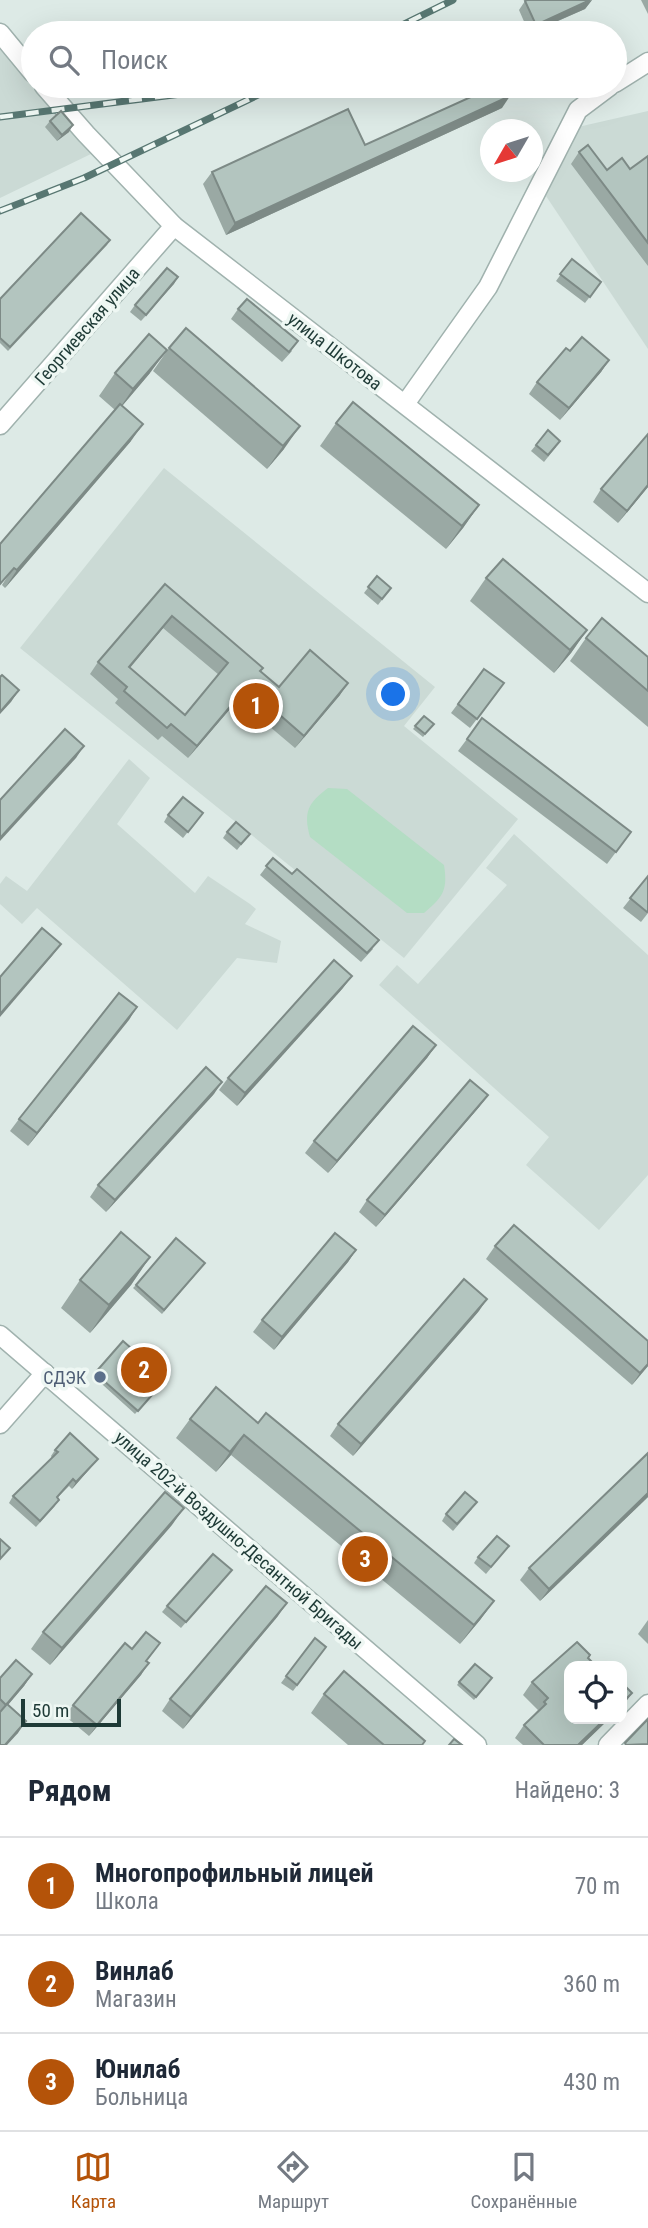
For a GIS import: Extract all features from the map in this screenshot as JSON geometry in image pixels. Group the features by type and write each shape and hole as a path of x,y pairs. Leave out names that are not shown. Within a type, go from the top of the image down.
{"street":[{"path":"0,33 21,58"},
{"path":"627,75 648,62"},
{"name":"улица Шкотова","path":"54,98 174,226 648,593"},
{"path":"405,404 488,287 548,173 564,134 578,110 594,98"},
{"name":"Георгиевская улица","path":"0,425 174,226"},
{"name":"улица 202-й Воздушно-Десантной Бригады","path":"0,1335 477,1745"},
{"path":"0,1424 45,1373"},
{"path":"608,1745 648,1704"}],"shaded area":[{"path":"0,42 21,67 21,98 47,98 93,153 0,198"},
{"path":"648,111 648,349 546,196 578,127"},
{"path":"164,468 435,687 404,726 518,819 404,958 20,648"},
{"path":"129,759 150,778 117,824 195,893 208,876 250,904 256,909 245,924 281,941 277,963 237,958 177,1030 37,908 22,924 0,904 0,884 6,876 27,891"},
{"path":"514,834 648,955 648,1175 599,1230 526,1165 549,1137 379,985 397,965 418,984 507,885 486,868"}],"green space":[{"path":"328,788 347,789 444,865 443,892 424,913 407,913 310,837 307,814 316,798"}],"building":[{"path":"590,0 545,21 534,21 525,1"},
{"path":"469,98 506,98 235,223 212,172 348,109 365,145"},
{"path":"61,111 73,125 62,135 50,121"},
{"path":"588,145 607,170 622,158 630,169 648,156 648,243 579,152"},
{"path":"81,213 110,240 10,347 0,338 0,299"},
{"path":"572,259 601,282 590,297 560,274"},
{"path":"167,268 178,277 146,315 135,305"},
{"path":"247,299 298,341 289,352 238,309"},
{"path":"186,328 300,426 283,446 169,348"},
{"path":"149,334 167,350 133,389 115,373"},
{"path":"582,337 609,360 569,408 537,382 566,348 570,351"},
{"path":"353,402 479,505 462,526 336,423"},
{"path":"120,404 143,424 17,570 14,568 0,584 0,544"},
{"path":"548,430 560,441 548,455 536,445"},
{"path":"648,434 648,485 627,511 601,489"},
{"path":"503,559 587,630 570,650 486,578"},
{"path":"377,576 391,588 382,599 368,587"},
{"path":"165,584 263,668 260,671 279,687 310,650 348,683 304,736 265,702 268,698 250,683 197,746 171,724 167,728 124,691 127,687 98,662","holes":["172,616 228,663 185,715 129,667"]},
{"path":"602,618 648,657 648,691 586,638"},
{"path":"484,669 504,683 477,719 458,704"},
{"path":"2,675 19,690 0,712 0,677"},
{"path":"424,716 434,724 425,734 415,726"},
{"path":"482,718 631,832 616,852 467,739"},
{"path":"65,729 84,746 0,838 0,800"},
{"path":"183,797 203,813 188,832 168,815"},
{"path":"236,822 250,834 241,844 227,832"},
{"path":"273,858 292,874 297,869 379,940 367,953 266,866"},
{"path":"648,876 648,911 647,912 630,898"},
{"path":"42,928 61,944 0,1014 0,977"},
{"path":"334,960 352,976 245,1093 228,1078"},
{"path":"119,993 137,1007 37,1133 19,1119"},
{"path":"413,1026 436,1045 337,1161 314,1141"},
{"path":"206,1067 222,1082 115,1200 98,1185"},
{"path":"470,1080 488,1095 385,1215 367,1200"},
{"path":"514,1225 648,1341 648,1364 640,1373 495,1246"},
{"path":"121,1232 150,1257 109,1305 80,1280"},
{"path":"335,1233 356,1250 282,1337 262,1320"},
{"path":"176,1238 205,1263 164,1310 136,1285"},
{"path":"464,1279 487,1299 361,1444 338,1424"},
{"path":"123,1341 166,1379 138,1411 95,1373"},
{"path":"216,1387 258,1423 266,1413 494,1601 474,1625 244,1435 230,1452 190,1419"},
{"path":"70,1433 98,1459 76,1482 73,1479 40,1521 13,1496 58,1452 55,1450"},
{"path":"648,1453 648,1493 549,1589 529,1568"},
{"path":"165,1492 184,1508 62,1648 43,1632"},
{"path":"465,1492 477,1502 457,1524 446,1514"},
{"path":"497,1536 509,1546 491,1567 478,1557"},
{"path":"0,1539 10,1548 0,1559"},
{"path":"213,1554 232,1570 186,1622 167,1606"},
{"path":"266,1586 287,1603 191,1717 170,1699"},
{"path":"146,1632 160,1643 146,1661 149,1663 97,1725 73,1705 125,1643 132,1649"},
{"path":"315,1638 326,1647 297,1685 286,1676"},
{"path":"577,1642 590,1655 588,1658 591,1661 564,1661 564,1724 600,1724 578,1745 544,1745 524,1725 546,1704 544,1702 548,1698 532,1682"},
{"path":"16,1660 32,1674 6,1705 0,1699 0,1678"},
{"path":"475,1664 492,1678 476,1697 459,1682"},
{"path":"344,1671 425,1741 422,1745 384,1745 324,1694"},
{"path":"7,1704 26,1721 5,1745 0,1745 0,1712"},
{"path":"648,1719 648,1744 626,1745 625,1743"},
{"path":"454,1739 462,1745 449,1745"}],"railway":[{"path":"410,21 453,0"},
{"path":"0,117 150,98"},
{"path":"0,211 84,178 252,98"}],"place":[{"name":"Многопрофильный лицей","path":"256,706"},
{"name":"Винлаб","path":"144,1370"},
{"name":"СДЭК","path":"100,1377"},
{"name":"Юнилаб","path":"365,1559"}]}
